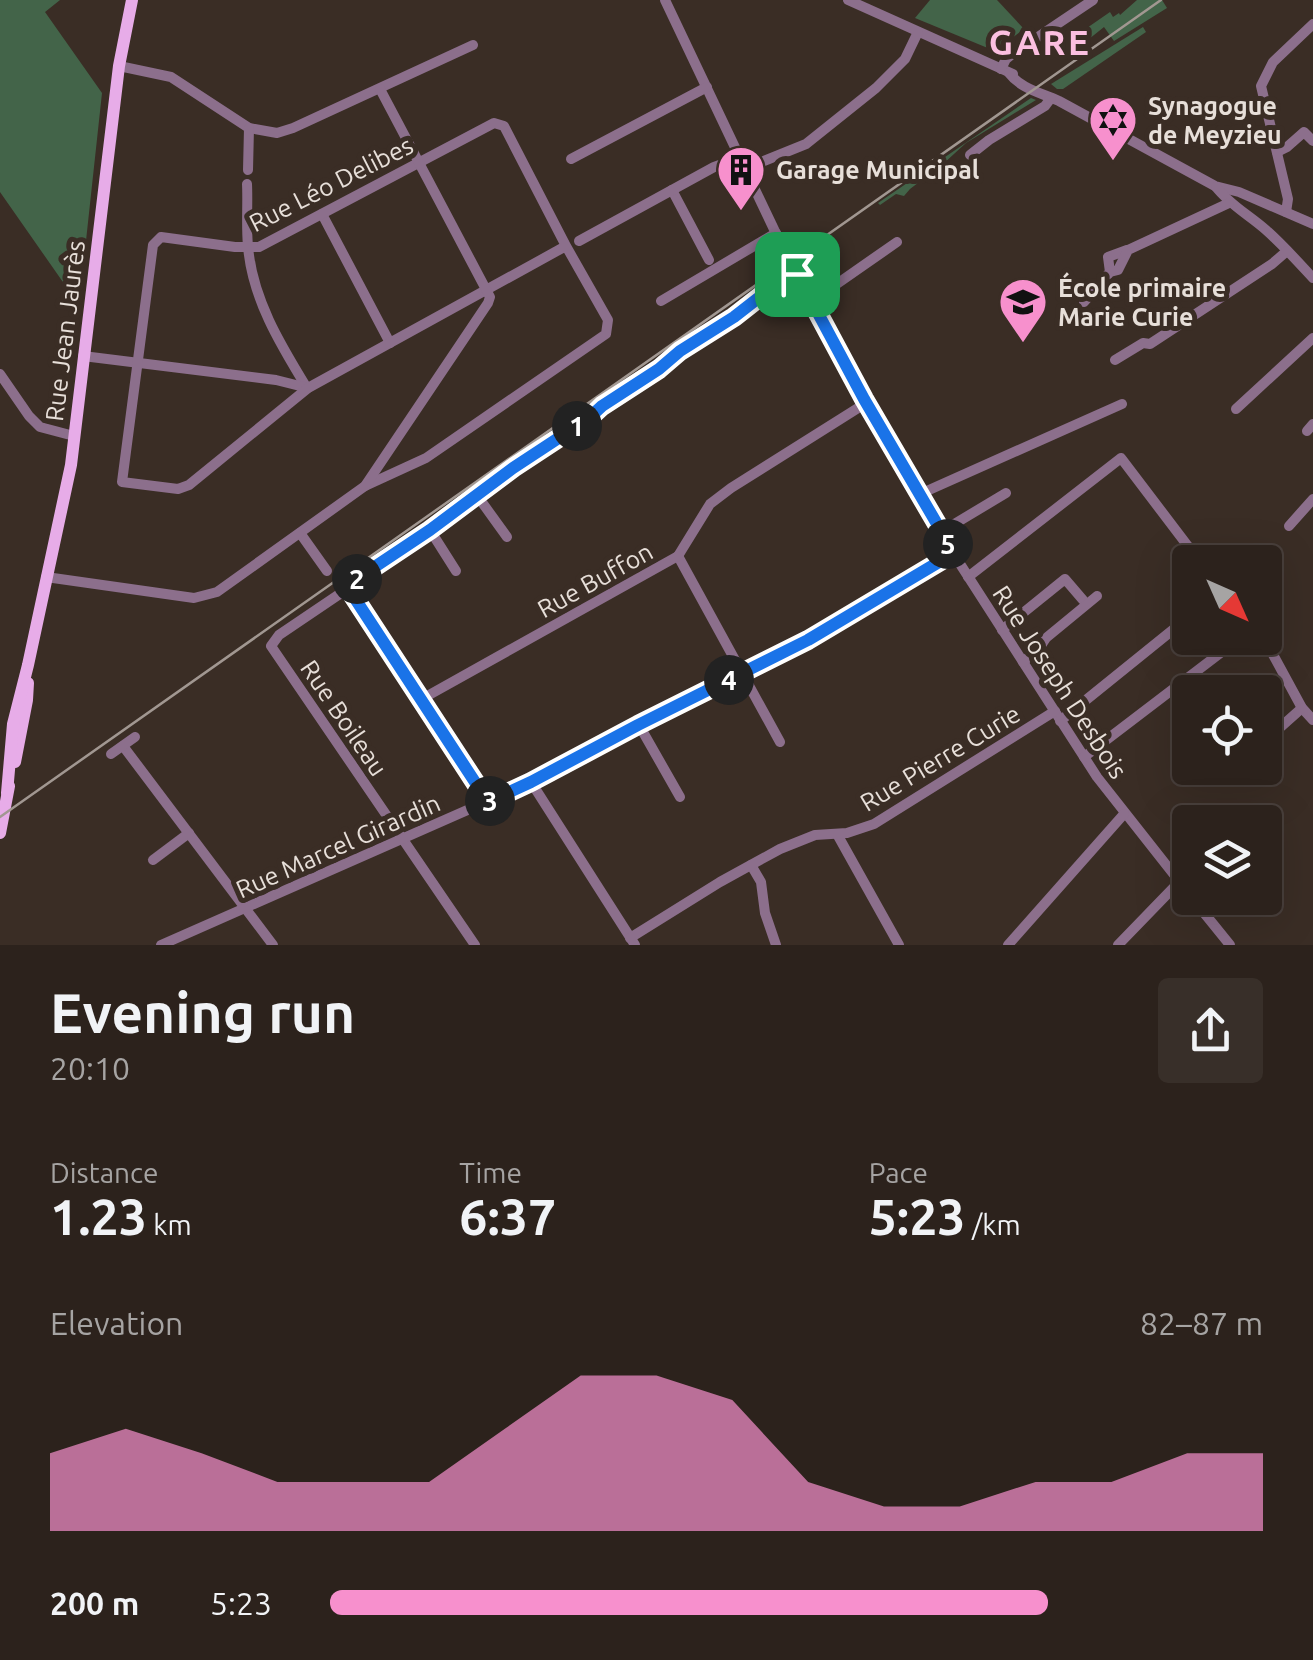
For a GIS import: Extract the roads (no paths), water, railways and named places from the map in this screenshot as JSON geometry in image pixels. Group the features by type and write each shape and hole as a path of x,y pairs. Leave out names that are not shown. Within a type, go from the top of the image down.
{"main road":[{"name":"Rue Jean Jaurès","path":"0,833 25,714 28,665 71,464 118,66 132,0"}],"street":[{"name":"Rue Joseph Desbois","path":"665,0 741,164 866,404 1022,662 1124,814 1172,873"},
{"path":"848,0 1017,74 1051,98 1215,186 1239,192 1313,224"},
{"path":"1005,72 1006,60 1093,0"},
{"path":"1286,212 1288,199 1261,86 1273,62 1313,24"},
{"path":"580,241 714,167 741,164 806,144 876,88 905,59 918,32"},
{"path":"118,66 171,77 249,128 277,133 473,45"},
{"path":"987,63 1002,54 1021,50"},
{"path":"571,159 707,87"},
{"path":"365,486 490,297 380,88"},
{"path":"970,154 1045,106 1051,98"},
{"path":"1277,152 1313,122"},
{"name":"Rue Léo Delibes","path":"138,362 153,245 161,238 258,247 494,123 504,126 566,246"},
{"path":"248,170 249,128"},
{"path":"1304,132 1313,142"},
{"path":"248,184 248,248 255,285 276,336 308,388"},
{"path":"1215,186 1313,278"},
{"path":"672,190 709,260"},
{"path":"1084,302 1110,272 1118,270 1128,250 1230,203"},
{"path":"1262,227 1269,205"},
{"path":"322,214 390,342"},
{"path":"661,301 776,233"},
{"path":"811,302 897,242"},
{"path":"46,577 194,598 216,592 365,486 426,458 606,334 608,320 566,246 308,388 189,485 178,488 122,482 138,362"},
{"path":"1115,360 1144,343 1150,344 1287,251"},
{"path":"488,802 350,587 703,335 797,274"},
{"path":"1236,409 1313,338"},
{"path":"84,356 276,380 308,388"},
{"path":"0,374 40,427 74,436"},
{"name":"Rue Buffon","path":"420,700 678,556 710,504 866,404"},
{"path":"920,494 1122,404"},
{"path":"968,577 1122,458 1187,545"},
{"path":"941,532 1006,493"},
{"path":"476,494 507,537"},
{"path":"1289,526 1313,498"},
{"path":"430,530 456,571"},
{"path":"300,533 327,571"},
{"name":"Rue Marcel Girardin","path":"160,945 531,782 808,640 954,553"},
{"path":"678,556 780,742"},
{"path":"1002,630 1065,580 1083,600"},
{"name":"Rue Boileau","path":"350,587 279,634 271,646 475,945"},
{"path":"1022,662 1097,596"},
{"name":"Rue Pierre Curie","path":"632,941 780,850 815,835 847,833 874,824 1058,716 1172,630"},
{"path":"1084,757 1218,655"},
{"path":"1273,655 1302,708 1313,720"},
{"path":"1282,726 1302,708"},
{"path":"638,725 680,798"},
{"path":"111,754 135,738"},
{"path":"123,746 273,945"},
{"path":"531,782 632,941"},
{"path":"1008,945 1124,814"},
{"path":"153,860 189,834"},
{"path":"837,834 899,945"},
{"path":"752,865 761,882 765,913 776,945"},
{"path":"1118,945 1172,889"},
{"name":"Rue Joseph Desbois","path":"1206,915 1230,945"}],"tram line":[{"path":"0,817 1161,0"}],"place":[{"name":"Synagogue de Meyzieu","path":"1113,162"},
{"name":"Garage Municipal","path":"741,212"},
{"name":"École primaire Marie Curie","path":"1023,344"}],"district":[{"name":"GARE","path":"1040,42"}]}
